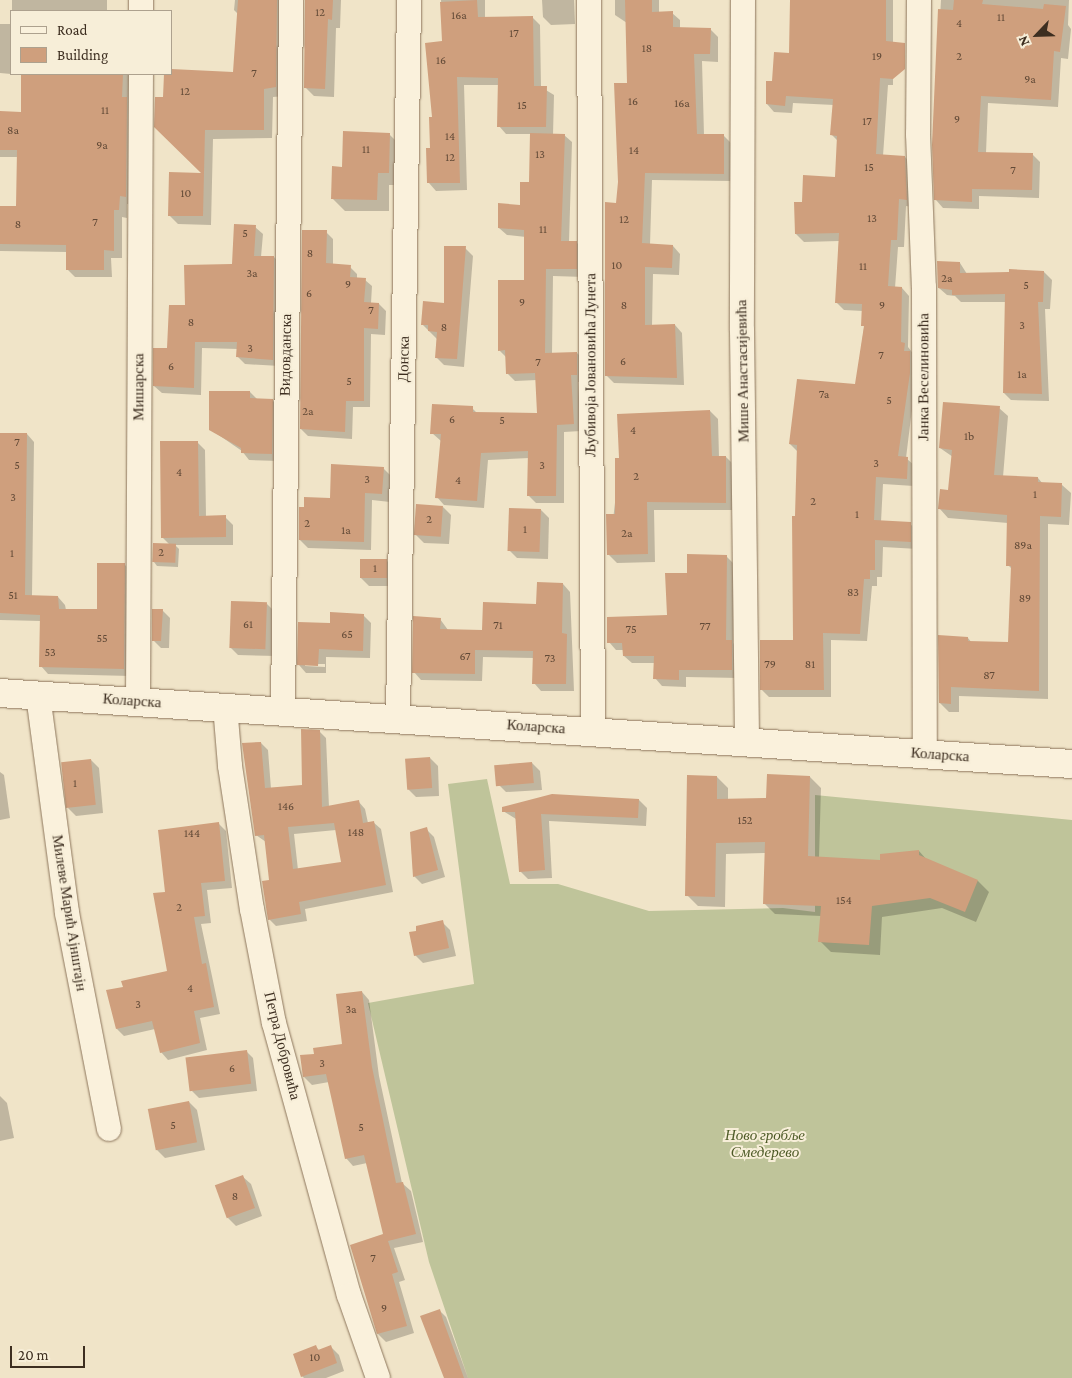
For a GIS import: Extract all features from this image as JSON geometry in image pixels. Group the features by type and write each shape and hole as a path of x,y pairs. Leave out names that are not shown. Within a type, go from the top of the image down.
{"main road":[{"name":"Коларска","path":"0,693 593,730 1072,764"}],"street":[{"name":"Видовданска","path":"283,710 291,0"},
{"name":"Донска","path":"398,718 409,0"},
{"name":"Љубивоја Јовановића Лунета","path":"589,0 593,730"},
{"name":"Мише Анастасијевића","path":"742,0 742,330 748,742"},
{"name":"Јанка Веселиновића","path":"919,0 918,134 924,287 925,754"},
{"name":"Мишарска","path":"138,701 141,75"},
{"name":"Милеве Марић Ајнштајн","path":"38,695 67,913 109,1129"},
{"name":"Петра Добровића","path":"225,706 230,766 252,909 274,1023 349,1295 378,1378"}],"green space":[{"name":"Ново гробље Смедерево","path":"487,779 510,884 558,884 649,911 783,908 815,912 815,795 1072,820 1072,1378 468,1378 429,1262 368,1003 474,984 448,784"}],"building":[{"path":"238,0 277,0 276,87 264,89 264,130 205,130 203,216 168,216 169,172 201,173 154,127 155,97 163,97 164,75 172,75 172,69 233,72"},
{"path":"305,0 333,0 332,20 328,19 325,89 304,88"},
{"path":"477,0 478,17 533,16 534,86 547,86 546,127 497,127 498,78 457,77 460,183 427,183 426,148 430,148 429,117 432,117 425,43 442,41 440,2"},
{"path":"625,0 652,0 652,12 673,11 673,27 711,28 710,54 694,54 697,134 724,134 724,174 645,173 642,243 673,245 672,268 645,267 645,325 675,324 677,378 605,376 605,202 616,203 618,182 614,83 627,83"},
{"path":"790,0 886,0 886,41 905,43 905,69 893,79 880,78 876,154 905,156 907,200 899,199 897,240 891,240 888,286 902,287 901,342 905,343 904,351 910,351 910,373 898,456 908,457 907,479 876,477 874,520 911,522 911,542 875,540 875,570 870,570 870,579 864,579 860,634 823,633 824,690 760,690 760,640 793,640 792,516 795,516 797,445 789,444 797,379 855,384 864,326 861,326 862,304 835,303 839,233 795,234 794,202 802,202 803,175 835,177 837,136 830,135 833,99 786,96 785,106 766,104 766,81 772,81 774,52 789,53"},
{"path":"954,0 983,0 982,4 1043,9 1044,4 1066,6 1060,52 1054,51 1051,100 981,96 978,152 1033,153 1032,190 972,189 972,202 934,200 932,145 938,9 953,10"},
{"path":"21,75 123,75 122,97 127,97 126,197 120,196 119,210 114,210 114,251 104,250 104,270 66,270 66,245 0,244 0,206 16,206 17,150 0,150 0,111 21,112"},
{"path":"343,131 390,133 389,173 378,173 377,200 331,199 332,166 342,167"},
{"path":"530,133 565,134 561,241 577,241 577,269 546,269 545,353 577,352 577,375 571,375 574,424 557,425 556,496 527,496 528,451 481,453 477,501 435,498 441,434 430,434 432,404 473,406 473,412 537,413 535,373 506,374 505,350 498,351 498,280 524,280 524,230 498,228 498,203 520,205 520,182 529,182"},
{"path":"234,224 256,225 254,256 274,256 273,360 236,357 237,342 195,342 194,388 153,386 153,348 167,348 169,305 185,305 184,265 232,264"},
{"path":"302,230 327,230 326,263 351,265 350,277 366,278 364,302 379,303 378,329 364,328 364,401 346,401 345,432 300,429"},
{"path":"444,246 466,246 457,359 435,358 437,332 428,331 428,325 421,325 423,301 444,303"},
{"path":"937,261 960,262 960,273 1009,272 1009,269 1044,271 1043,302 1038,302 1042,394 1003,393 1005,294 952,295 952,290 938,288"},
{"path":"209,391 250,391 250,398 273,399 272,454 241,453 241,448 209,430"},
{"path":"943,402 1000,406 994,475 1038,477 1038,482 1062,483 1061,517 1040,516 1039,691 951,687 951,704 939,703 938,635 968,637 968,641 1008,642 1011,566 1006,566 1007,515 938,509 940,489 948,490 952,450 939,448"},
{"path":"710,410 712,456 726,456 726,503 647,502 648,554 607,555 606,514 615,514 615,458 619,458 617,414"},
{"path":"0,433 27,433 25,595 58,596 59,609 97,609 97,563 125,563 124,669 39,667 40,615 0,613"},
{"path":"160,441 198,441 199,516 226,515 226,537 161,538"},
{"path":"331,464 384,467 382,494 365,493 364,542 299,540 299,507 304,507 304,497 330,498"},
{"path":"416,504 443,506 441,537 414,535"},
{"path":"509,508 541,509 539,552 507,551"},
{"path":"153,543 176,544 175,563 152,562"},
{"path":"687,554 727,555 726,640 732,640 732,670 679,670 679,680 653,679 654,656 623,656 622,643 607,643 607,617 667,615 665,573 687,573"},
{"path":"360,559 387,559 387,578 360,578"},
{"path":"537,582 563,583 562,633 567,634 566,684 532,684 533,651 475,650 475,674 412,673 413,616 441,618 440,629 482,630 483,602 536,604"},
{"path":"231,601 267,602 265,649 229,648"},
{"path":"152,609 163,609 161,641 152,641"},
{"path":"330,612 364,614 363,651 319,649 318,666 297,665 298,622 330,623"},
{"path":"301,729 320,730 322,807 359,800 363,823 374,821 386,885 299,902 301,914 268,920 262,881 269,880 264,835 255,836 242,743 261,742 265,788 302,785","holes":["334,823 341,862 293,869 288,827"]},
{"path":"430,757 432,788 407,790 405,759"},
{"path":"91,759 96,805 66,808 61,762"},
{"path":"532,762 534,783 496,786 494,765"},
{"path":"767,774 810,776 808,856 880,860 880,854 919,850 919,855 978,880 965,912 930,898 872,906 869,945 818,942 821,906 763,904 765,842 716,843 715,897 685,896 687,775 717,776 717,799 766,798"},
{"path":"552,794 639,799 638,818 541,814 545,870 519,872 515,812 502,812 502,807"},
{"path":"219,822 225,881 201,883 205,916 194,917 202,964 206,963 214,1007 194,1011 200,1043 160,1053 152,1021 116,1029 106,990 123,987 121,981 167,971 153,893 165,892 158,830"},
{"path":"427,827 438,870 413,877 410,832"},
{"path":"443,920 449,948 414,956 409,932 416,931 416,926"},
{"path":"362,991 372,1067 396,1183 403,1182 416,1234 388,1241 398,1272 392,1274 407,1326 377,1334 350,1245 383,1234 364,1155 345,1159 326,1074 303,1077 300,1055 314,1054 313,1048 342,1044 336,994"},
{"path":"247,1050 251,1084 190,1091 185,1058"},
{"path":"189,1101 197,1142 156,1150 148,1109"},
{"path":"243,1175 255,1208 227,1218 215,1185"},
{"path":"440,1309 464,1378 444,1378 420,1316"},
{"path":"316,1345 318,1350 331,1345 337,1363 301,1377 293,1354"}]}
